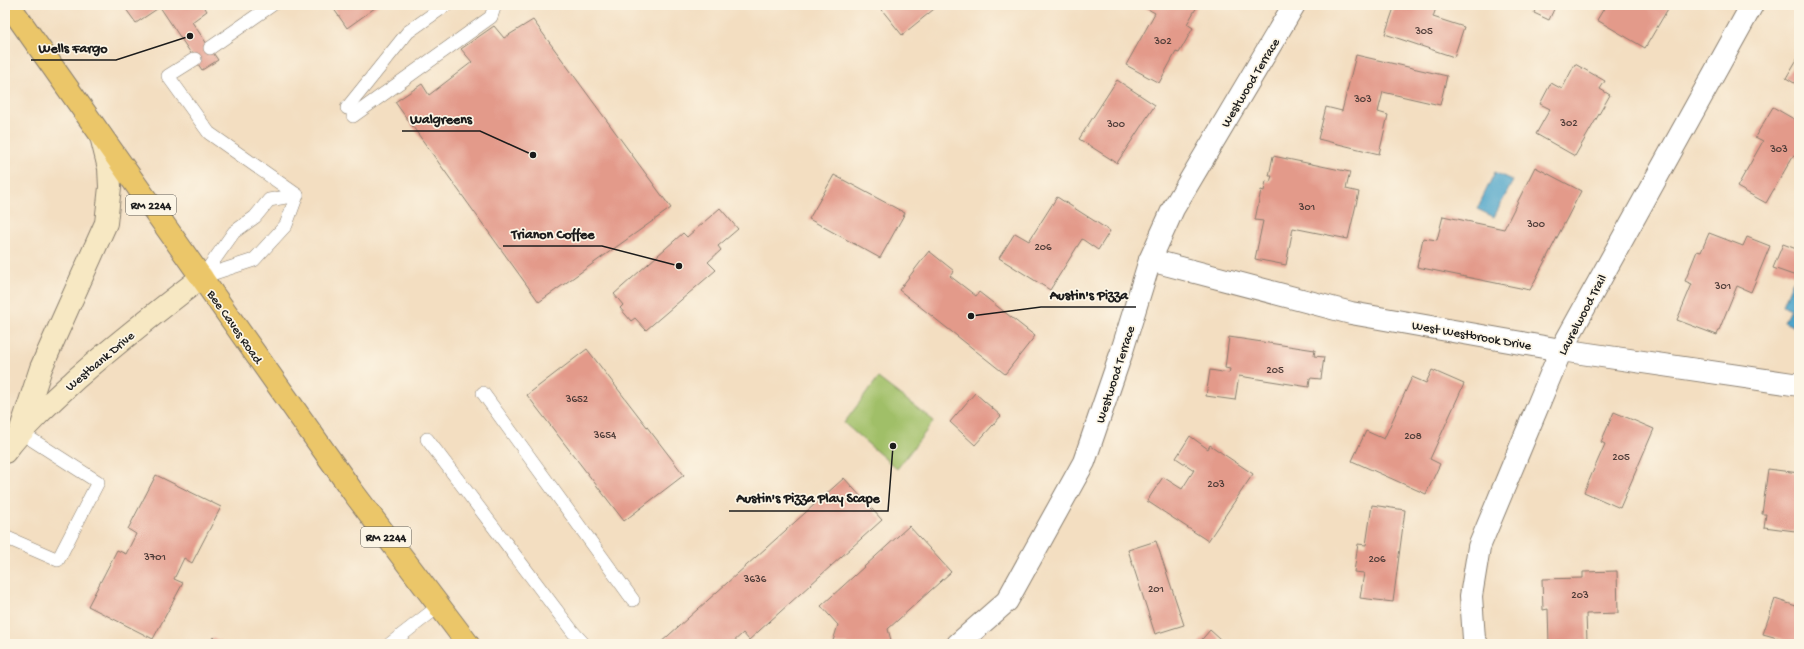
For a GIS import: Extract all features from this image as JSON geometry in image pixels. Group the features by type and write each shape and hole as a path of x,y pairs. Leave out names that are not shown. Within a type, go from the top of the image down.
{"main road":[{"name":"Bee Caves Road","path":"9,5 358,498 468,644"}],"street":[{"name":"Westwood Terrace","path":"958,644 1007,601 1084,462 1121,354 1150,260 1173,209 1294,5"},
{"name":"Laurelwood Trail","path":"1477,644 1474,638 1471,596 1479,547 1561,350 1752,5"},
{"path":"20,432 41,368 106,223 110,187 109,168 105,149 99,132"},
{"name":"West Westbrook Drive","path":"1150,260 1351,313 1561,350 1799,385"},
{"name":"Westbank Drive","path":"5,452 20,432 89,367 202,277"}],"lane":[{"path":"210,48 272,5"},
{"path":"446,5 408,32 350,112 481,25 491,16 495,5"},
{"path":"195,59 168,76 209,133 297,195"},
{"path":"202,277 254,260 286,225 297,195"},
{"path":"202,277 234,232 255,217 269,200 297,195"},
{"path":"483,393 633,600"},
{"path":"5,538 58,560 98,482 20,432"},
{"path":"427,439 572,632 584,644"},
{"path":"390,644 438,606"}],"green space":[{"path":"878,378 934,421 897,469 844,423"}],"water":[{"path":"1495,172 1513,181 1494,217 1477,209"},
{"path":"1793,281 1799,284 1799,329 1784,322 1790,309 1783,305"}],"building":[{"path":"123,5 203,5 207,11 192,22 218,60 202,70 160,7 136,23"},
{"path":"331,5 379,5 347,28"},
{"path":"878,5 939,5 902,35"},
{"path":"1145,5 1198,5 1187,24 1193,28 1179,53 1176,52 1159,83 1126,65 1155,13 1144,7"},
{"path":"1395,5 1437,5 1433,17 1464,27 1454,57 1385,34"},
{"path":"1537,5 1555,7 1549,20 1534,13"},
{"path":"1606,5 1665,5 1669,7 1645,48 1597,20"},
{"path":"533,20 671,208 539,302 395,102 422,84 429,95 472,62 461,49 494,26 504,38"},
{"path":"1356,55 1447,76 1440,105 1383,92 1378,112 1388,115 1379,154 1318,139 1326,107 1342,111"},
{"path":"1799,56 1799,86 1786,78"},
{"path":"1575,64 1605,81 1600,89 1610,95 1575,156 1536,134 1550,109 1540,104 1551,83 1562,89"},
{"path":"1117,80 1155,105 1117,163 1079,139"},
{"path":"1773,107 1799,122 1799,159 1793,156 1766,203 1737,187 1763,141 1755,137"},
{"path":"1273,156 1350,172 1346,189 1359,192 1348,239 1293,228 1286,265 1255,259 1263,221 1255,220 1261,190 1264,191 1266,181 1270,182 1272,176 1269,176"},
{"path":"1535,167 1581,191 1530,290 1417,267 1423,238 1437,240 1443,216 1504,229"},
{"path":"834,175 905,213 880,258 809,219"},
{"path":"1057,197 1110,231 1098,250 1082,239 1050,290 999,258 1015,233 1029,241"},
{"path":"720,208 738,229 718,246 721,250 708,262 716,270 646,330 635,318 631,321 620,308 623,305 614,294 683,233 687,237"},
{"path":"1709,233 1743,246 1747,237 1770,246 1751,292 1737,286 1717,335 1677,320 1692,284 1685,281 1697,251 1701,252"},
{"path":"1783,244 1799,250 1799,277 1773,268"},
{"path":"929,251 954,271 950,276 976,296 979,292 1035,336 1005,374 899,290"},
{"path":"1229,337 1315,350 1314,356 1324,357 1321,379 1310,378 1309,387 1239,376 1235,400 1206,396 1210,370 1229,373 1230,369 1225,368"},
{"path":"587,349 684,475 624,521 527,395"},
{"path":"1432,370 1464,384 1430,459 1440,464 1426,494 1352,461 1366,431 1384,439 1412,377 1426,383"},
{"path":"975,393 1001,416 975,445 950,422"},
{"path":"1614,412 1654,429 1620,508 1584,492 1605,444 1601,442"},
{"path":"1190,436 1208,449 1210,445 1253,474 1208,541 1147,501 1163,477 1182,489 1194,470 1176,458"},
{"path":"1768,469 1799,473 1799,526 1796,526 1795,531 1764,527 1766,514 1762,514"},
{"path":"156,475 221,507 192,563 184,558 174,579 183,583 153,639 88,606 117,550 126,554 136,534 128,529"},
{"path":"844,478 882,520 749,640 743,633 731,644 659,644"},
{"path":"1372,505 1405,510 1393,602 1360,598 1364,573 1354,572 1358,544 1366,545"},
{"path":"909,526 951,572 888,629 892,644 832,644 838,625 821,606"},
{"path":"1156,541 1184,625 1155,634 1128,550"},
{"path":"1617,571 1618,613 1586,614 1587,641 1578,641 1579,644 1549,644 1548,609 1543,610 1542,579 1583,578 1583,572"},
{"path":"1775,599 1799,607 1799,644 1763,634"},
{"path":"1210,630 1220,639 1216,644 1198,644"},
{"path":"213,637 214,638 226,644 210,644"}],"place":[{"name":"Wells Fargo","path":"190,36"},
{"name":"Walgreens","path":"533,155"},
{"name":"Trianon Coffee","path":"679,266"},
{"name":"Austin's Pizza","path":"971,316"},
{"name":"Austin's Pizza Play Scape","path":"893,446"}]}
